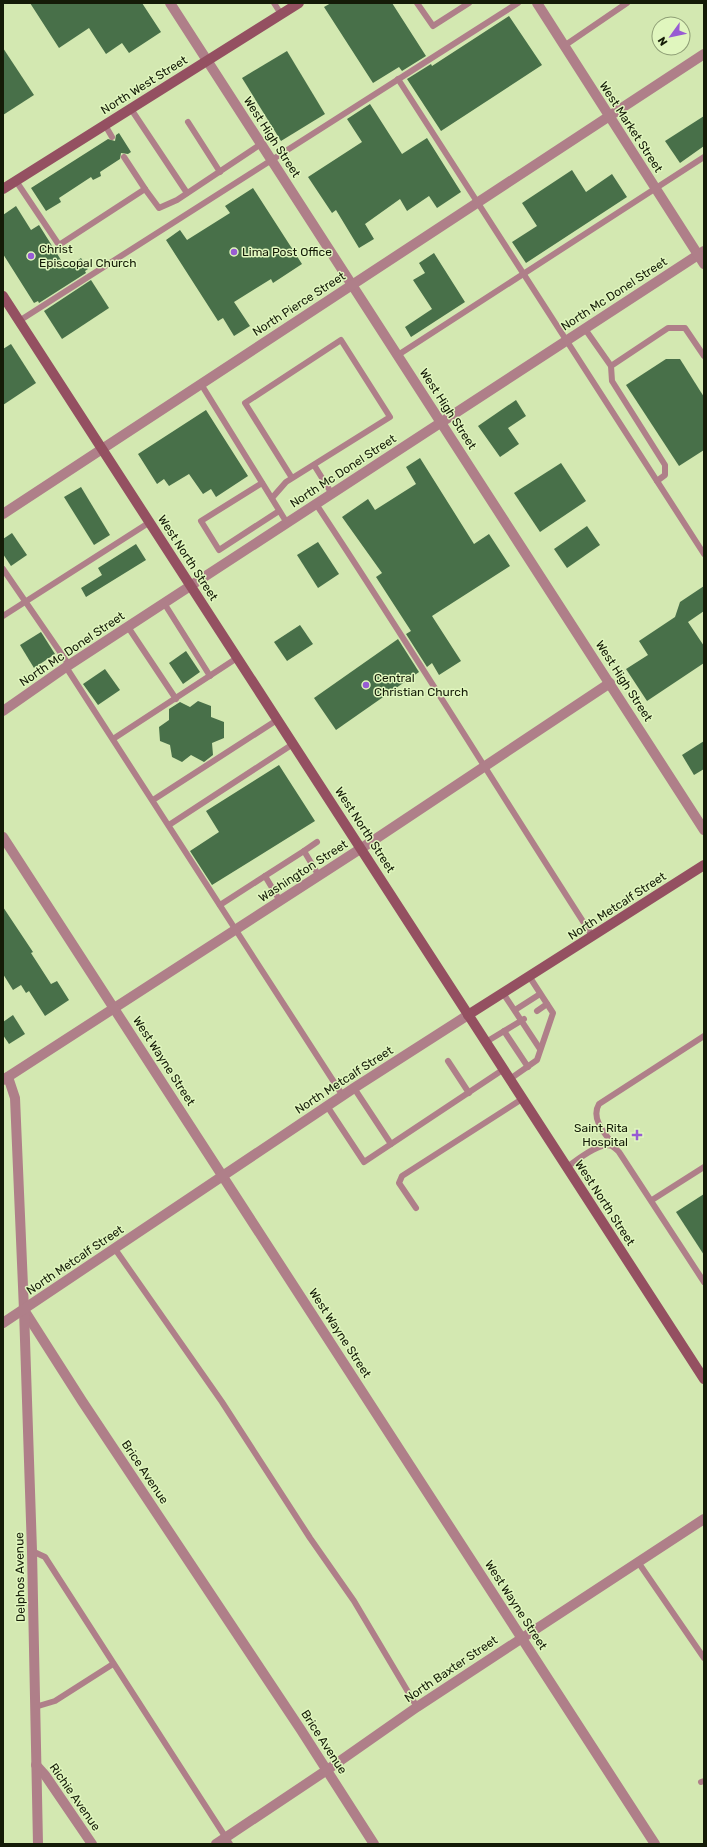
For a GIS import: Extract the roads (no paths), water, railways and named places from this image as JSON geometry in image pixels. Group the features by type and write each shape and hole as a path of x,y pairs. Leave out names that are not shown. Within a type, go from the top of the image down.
{"main road":[{"name":"North West Street","path":"3,189 299,3"},
{"name":"West North Street","path":"3,296 704,1379"},
{"name":"North Metcalf Street","path":"468,1015 704,866"}],"street":[{"name":"West High Street","path":"170,3 704,830"},
{"name":"West Market Street","path":"537,3 608,117 655,188 701,253 704,264"},
{"name":"North Pierce Street","path":"3,514 704,54"},
{"name":"North Mc Donel Street","path":"3,710 67,666 701,253"},
{"name":"Washington Street","path":"5,1077 361,849 610,683"},
{"name":"West Wayne Street","path":"3,837 655,1844"},
{"name":"North Metcalf Street","path":"3,1323 354,1088 468,1015"},
{"path":"5,1077 15,1098 24,1310"},
{"name":"Delphos Avenue","path":"24,1310 32,1550 38,1844"},
{"name":"Brice Avenue","path":"24,1310 82,1401 327,1770 374,1844"},
{"name":"North Baxter Street","path":"216,1844 228,1841 417,1707 704,1519"},
{"name":"Richie Avenue","path":"36,1765 45,1775 92,1844"}],"lane":[{"path":"274,3 282,14"},
{"path":"417,3 433,26 469,3"},
{"path":"19,321 518,3"},
{"path":"564,46 627,3"},
{"path":"398,79 704,554"},
{"path":"131,109 187,193"},
{"path":"188,122 220,172"},
{"path":"105,125 112,137"},
{"path":"124,157 159,208 187,193 261,144"},
{"path":"398,355 704,157"},
{"path":"16,181 59,245 145,189"},
{"path":"611,366 668,328 684,328 704,356"},
{"path":"585,329 611,366 612,381 665,465 665,475 657,481"},
{"path":"272,498 292,478 390,417 341,340 245,403 292,478"},
{"path":"201,384 287,523"},
{"path":"314,464 332,494"},
{"path":"262,482 201,521 219,550 280,511"},
{"path":"316,504 418,661 484,768 592,937"},
{"path":"3,616 150,522"},
{"path":"3,569 26,601 343,1096"},
{"path":"164,603 210,676"},
{"path":"128,627 176,699"},
{"path":"113,739 237,658"},
{"path":"153,800 278,720"},
{"path":"169,825 293,744"},
{"path":"220,905 317,842"},
{"path":"304,851 319,876"},
{"path":"265,876 280,901"},
{"path":"510,1079 537,1060 553,1013 529,976"},
{"path":"503,993 523,1019 540,1049"},
{"path":"515,1010 540,994"},
{"path":"537,1011 547,1004"},
{"path":"486,1042 523,1019"},
{"path":"504,1031 528,1067"},
{"path":"704,1036 599,1104 596,1109 596,1118 603,1132 619,1152 652,1200 704,1282"},
{"path":"448,1061 469,1093"},
{"path":"327,1106 364,1162 504,1070"},
{"path":"354,1088 391,1144"},
{"path":"416,1208 399,1183 402,1176 522,1099"},
{"path":"566,1167 594,1149 604,1145 612,1146 619,1152"},
{"path":"652,1200 704,1167"},
{"path":"115,1249 222,1402 310,1538 354,1601 417,1707"},
{"path":"32,1550 45,1557 228,1841"},
{"path":"638,1562 704,1658"},
{"path":"35,1707 55,1701 114,1664"}],"place":[{"name":"Lima Post Office","path":"234,252"},
{"name":"Christ Episcopal Church","path":"31,256"},
{"name":"Central Christian Church","path":"366,685"},
{"name":"Saint Rita Hospital","path":"637,1135"}]}
